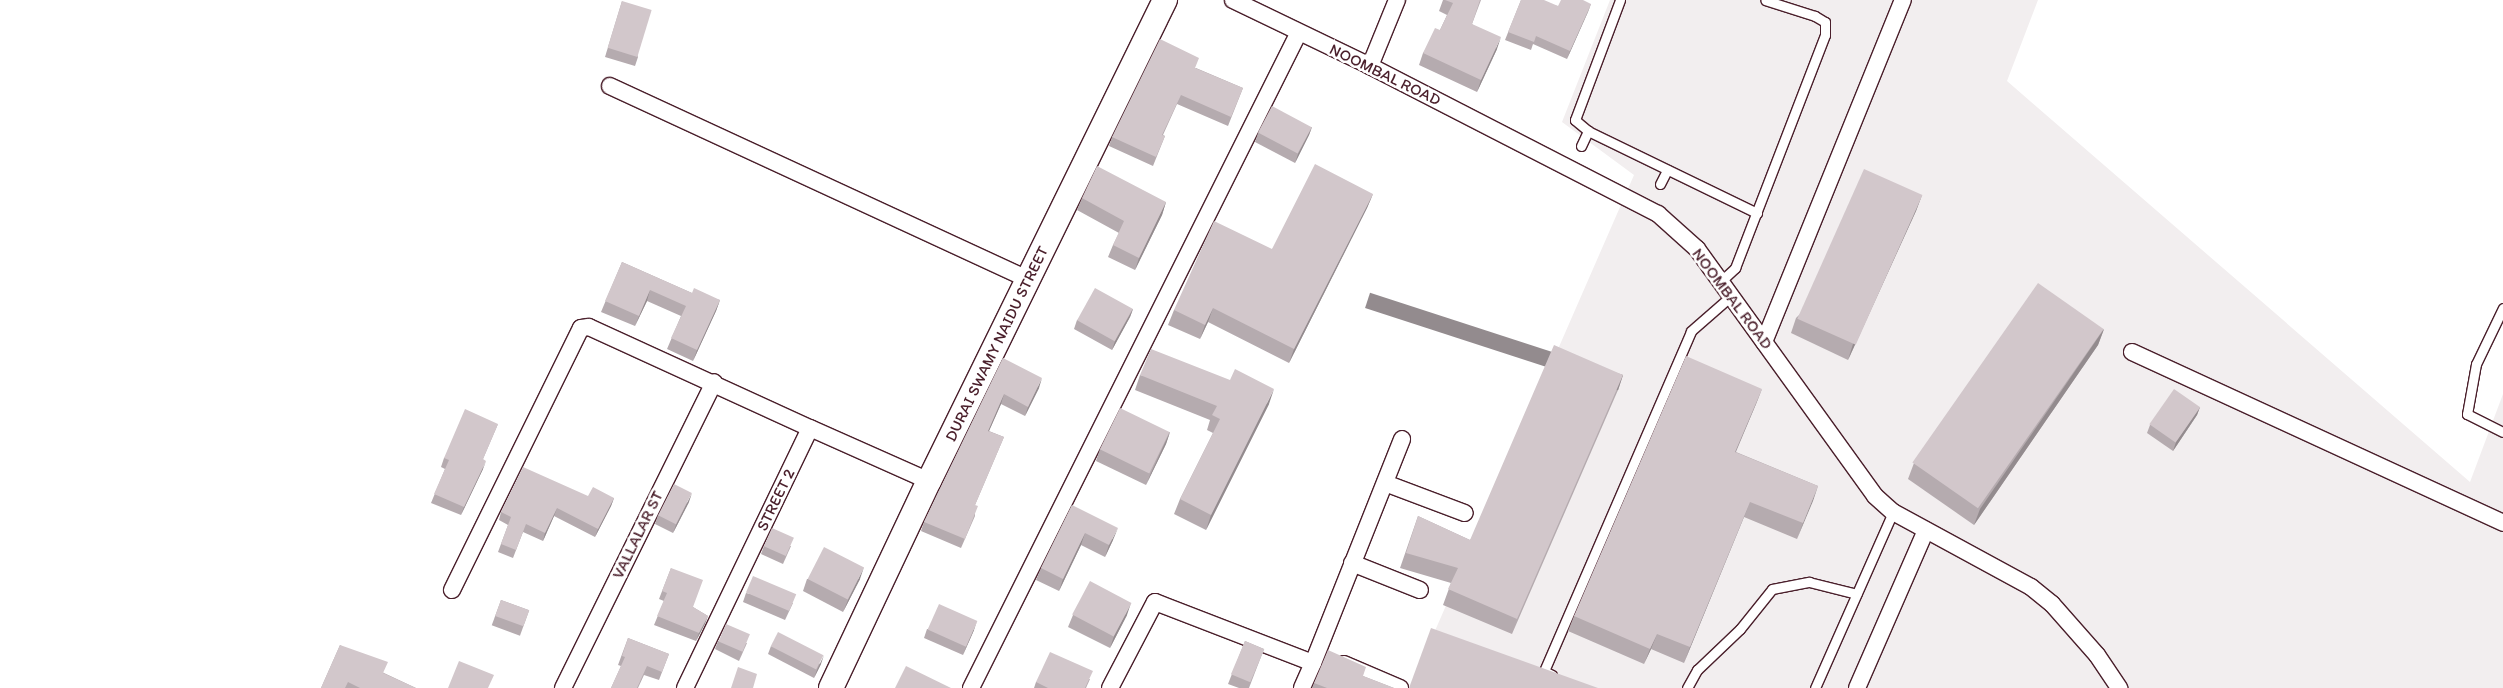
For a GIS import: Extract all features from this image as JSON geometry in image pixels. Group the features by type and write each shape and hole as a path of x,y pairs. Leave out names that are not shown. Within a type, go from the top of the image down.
{"street":[{"name":"DURAI SWAMY NAIDU STREET","path":"831,688 929,481 1165,0"},
{"name":"NOOMBAL ROAD","path":"1233,0 1298,34 1370,66 1658,214 1697,249 1876,496 1893,512 2031,587 2052,604 2097,655 2118,688"},
{"path":"1370,66 1397,0"},
{"path":"1764,342 1903,0"},
{"path":"971,688 1298,34"},
{"path":"610,86 1029,280"},
{"path":"452,590 581,328 589,327 929,481"},
{"path":"2132,352 2503,523"},
{"name":"VALLALAR ST","path":"563,688 714,382"},
{"name":"STREET 2","path":"686,688 810,428"},
{"path":"1302,688 1402,439"},
{"path":"1384,483 1465,513"},
{"path":"1857,688 1926,530"},
{"path":"1352,564 1420,590"},
{"path":"1110,688 1155,602 1400,688"}],"lane":[{"path":"1620,0 1575,120 1588,131 1756,213"},
{"path":"1720,282 1735,268 1825,35 1825,22 1815,16 1765,0"},
{"path":"1581,146 1588,131"},
{"path":"1660,184 1667,170"},
{"path":"1561,678 1544,672 1691,331 1731,296"},
{"path":"2503,308 2476,364 2467,414 2503,432"},
{"path":"1814,688 1893,512"},
{"path":"1687,688 1697,670 1740,629 1772,589 1809,582 1857,594"}],"shaded area":[{"path":"1610,0 2038,0 2007,81 2470,482 2503,394 2503,688 1410,688 1634,175 1562,122"}],"building":[{"path":"1445,0 1480,0 1472,24 1501,37 1481,80 1423,53 1435,28 1440,30 1453,3"},
{"path":"1521,0 1544,0 1558,6 1561,0 1583,0 1591,4 1570,51 1536,36 1534,42 1508,32"},
{"path":"622,1 652,10 637,57 608,48"},
{"path":"1160,39 1199,58 1195,68 1243,88 1231,117 1181,95 1162,135 1165,136 1156,157 1112,137"},
{"path":"1272,106 1312,127 1298,154 1258,132"},
{"path":"1315,164 1373,194 1294,349 1213,308 1205,325 1174,310 1214,221 1272,249"},
{"path":"1097,166 1166,202 1139,258 1113,245 1124,221 1082,198"},
{"path":"1864,169 1922,195 1856,345 1797,319"},
{"path":"622,262 692,293 694,288 720,300 697,350 671,338 686,306 650,290 639,316 605,301"},
{"path":"2038,283 2104,329 1978,508 1912,462"},
{"path":"1095,288 1133,309 1115,341 1077,320"},
{"path":"1554,345 1623,375 1517,619 1448,589 1458,568 1406,553 1418,516 1470,540"},
{"path":"1151,349 1230,380 1235,369 1274,389 1211,515 1180,499 1220,419 1212,415 1217,406 1140,375"},
{"path":"1686,356 1762,389 1735,452 1818,486 1803,523 1750,502 1690,647 1657,634 1650,649 1574,616"},
{"path":"1003,358 1042,378 1028,407 1004,394 988,431 1004,437 975,505 978,506 965,539 924,522"},
{"path":"2174,389 2200,407 2176,443 2149,424"},
{"path":"1120,408 1169,432 1149,473 1100,449"},
{"path":"465,409 498,424 483,459 486,461 464,507 434,494 449,460 444,458"},
{"path":"523,467 588,496 593,487 614,498 598,529 557,508 545,533 526,524 516,550 501,544 511,517 501,512"},
{"path":"674,484 692,493 676,524 658,515"},
{"path":"1072,505 1118,528 1109,545 1085,533 1063,579 1041,568"},
{"path":"772,528 794,538 786,556 764,546"},
{"path":"824,547 864,567 848,600 808,579"},
{"path":"671,568 703,580 693,607 708,616 699,633 657,616 667,593 662,591"},
{"path":"753,576 796,594 789,611 746,593"},
{"path":"1090,581 1131,603 1114,637 1072,615"},
{"path":"501,600 529,610 523,626 495,616"},
{"path":"939,604 977,621 966,647 928,630"},
{"path":"726,624 750,634 743,652 719,641"},
{"path":"1431,628 1598,688 1409,688"},
{"path":"778,632 823,655 816,669 771,646"},
{"path":"628,638 669,654 662,672 647,666 637,688 611,688 625,657 622,656"},
{"path":"1245,641 1264,649 1250,682 1231,674"},
{"path":"340,645 388,662 383,673 416,688 360,688 348,682 345,688 321,688"},
{"path":"1328,650 1366,667 1363,676 1394,688 1327,688 1314,683"},
{"path":"1050,652 1093,671 1085,688 1048,688 1036,682"},
{"path":"459,661 494,675 488,688 448,688"},
{"path":"906,666 951,688 895,688"},
{"path":"738,667 757,674 753,688 731,688"}]}
